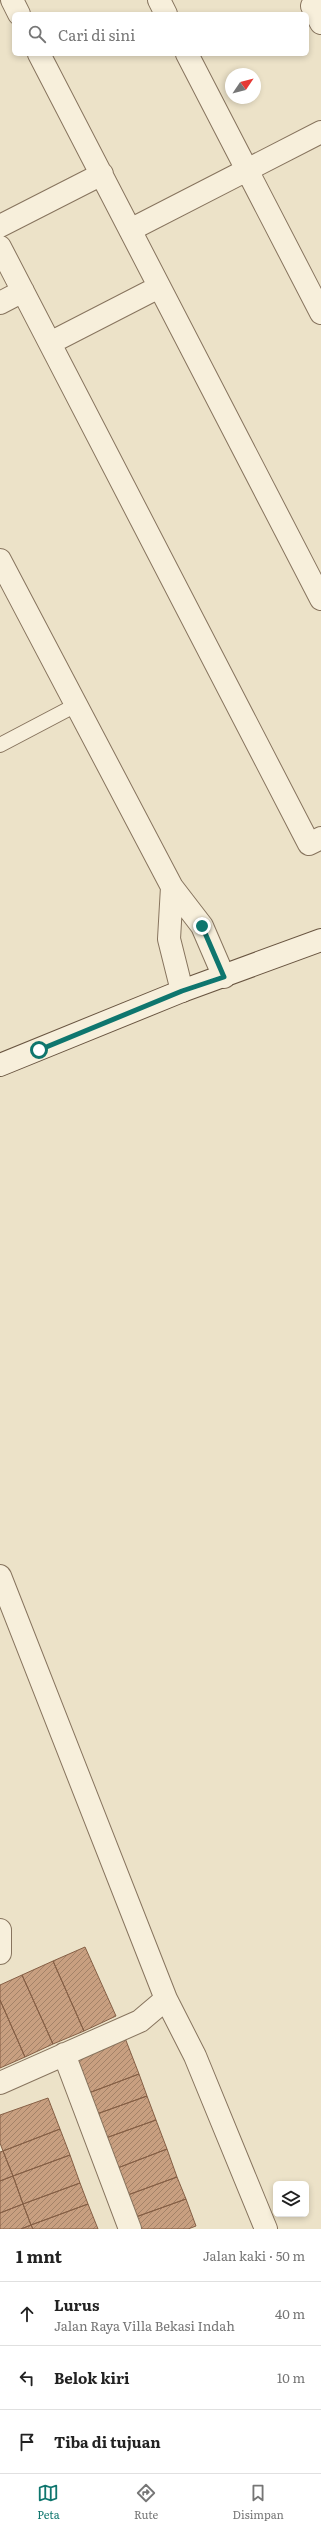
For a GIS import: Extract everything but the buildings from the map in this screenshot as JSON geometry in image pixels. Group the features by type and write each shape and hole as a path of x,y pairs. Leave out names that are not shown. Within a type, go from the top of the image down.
{"street":[{"path":"12,0 18,12"},
{"path":"159,0 165,12"},
{"path":"41,56 321,599"},
{"path":"188,56 321,313"},
{"path":"130,230 321,132"},
{"path":"0,226 102,174"},
{"path":"0,247 6,274 23,291 309,844 321,838"},
{"path":"50,343 159,286"},
{"path":"0,303 23,291"},
{"path":"0,560 172,887 202,926 224,977"},
{"path":"172,887 169,939 182,991"},
{"path":"0,1065 182,991 224,977 321,940"},
{"path":"0,1576 166,1999 195,2056 266,2229"},
{"path":"0,1930 0,1953"},
{"path":"0,2083 140,2021 166,1999"},
{"path":"64,2054 130,2229"}],"lane":[{"path":"0,745 76,705"}],"route":[{"path":"39,1050 182,991 224,977 202,926"}]}
